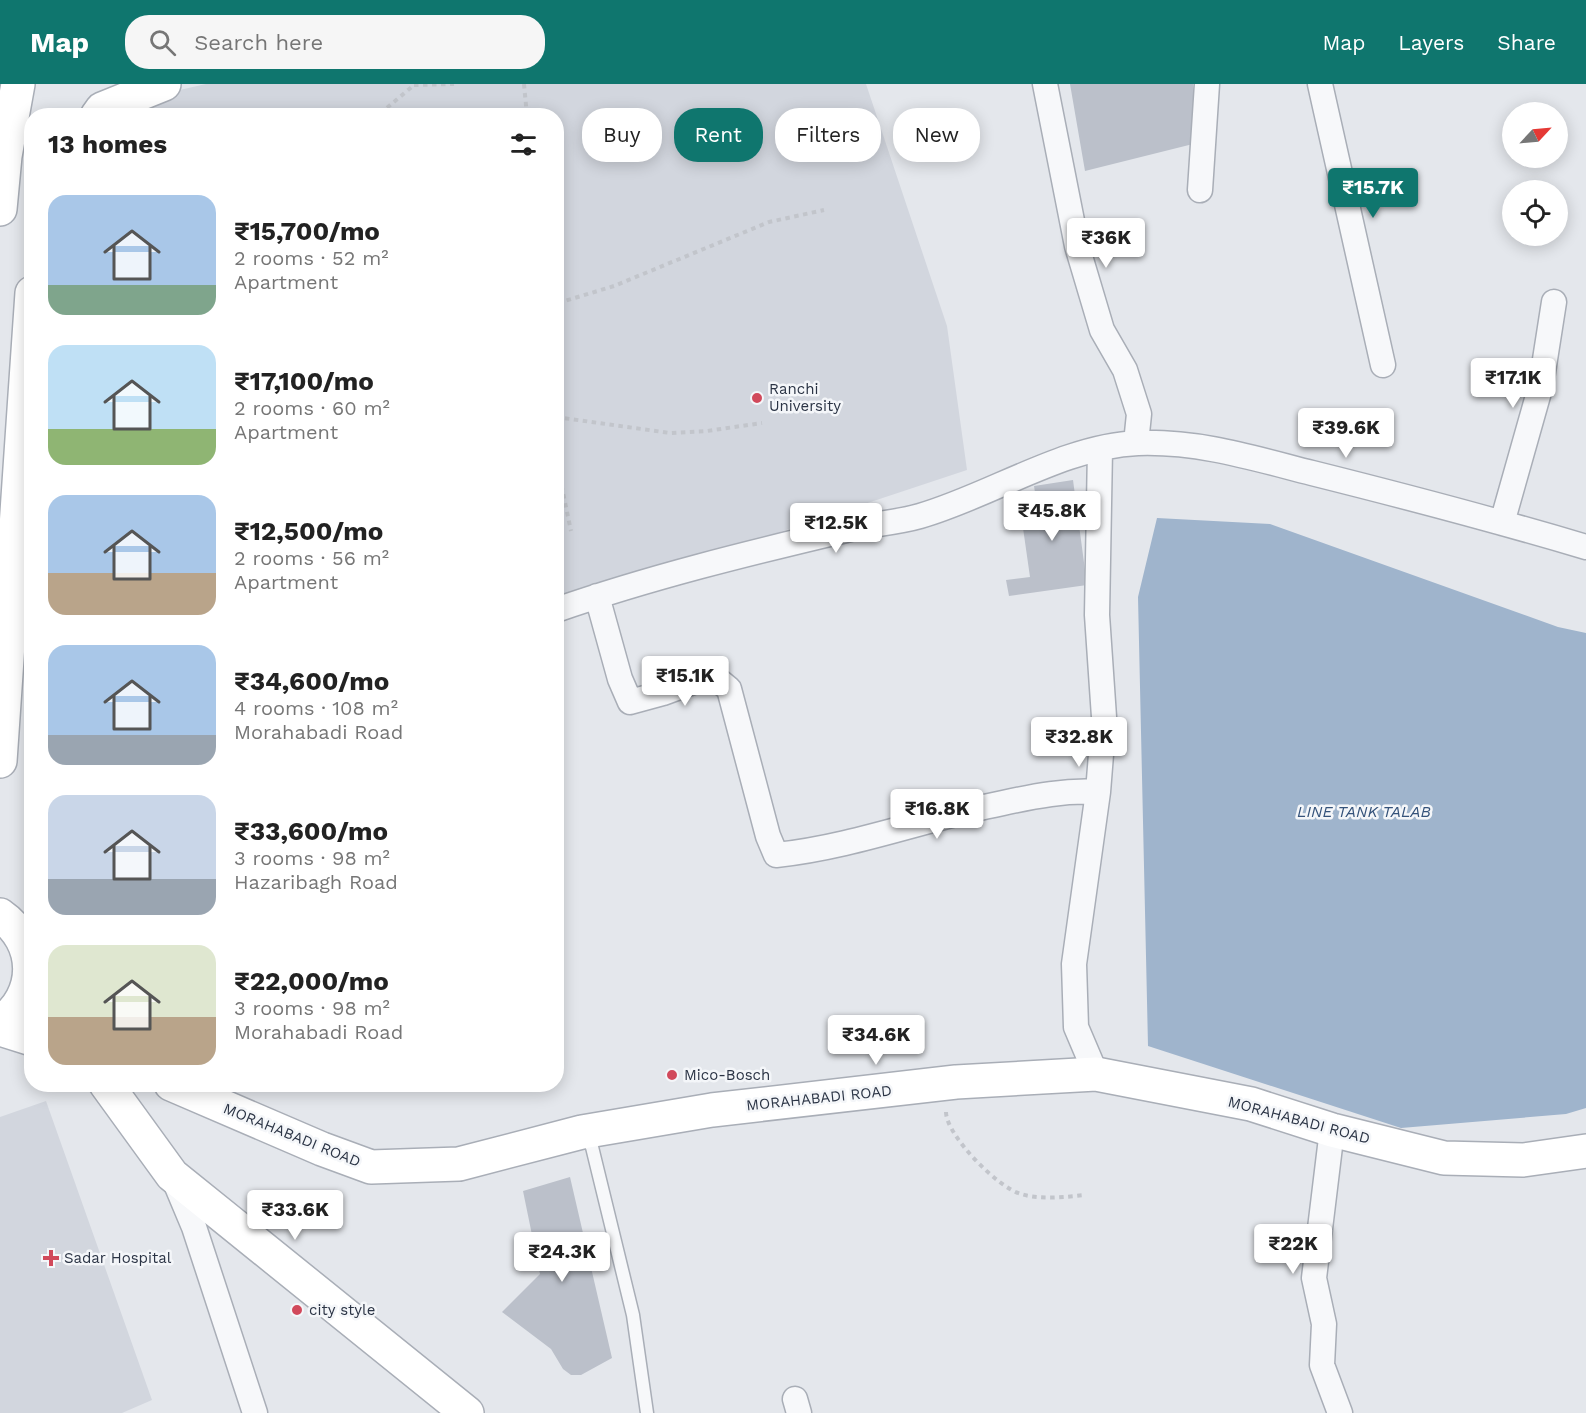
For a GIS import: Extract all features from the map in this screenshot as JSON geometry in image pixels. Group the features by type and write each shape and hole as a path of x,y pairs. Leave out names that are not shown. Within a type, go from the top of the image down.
{"main road":[{"path":"104,108 164,84"},
{"path":"0,209 15,97"},
{"path":"0,761 20,603 24,499"},
{"path":"0,915 12,923 24,940"},
{"path":"0,1023 9,1016 24,996"},
{"path":"0,1029 24,1036"},
{"name":"MORAHABADI ROAD","path":"190,1092 322,1149 371,1167 459,1164 582,1132 712,1110 956,1082 1096,1074 1251,1104 1332,1130 1444,1158 1523,1160 1586,1151"},
{"path":"112,1092 172,1175 466,1413"}],"street":[{"path":"1045,84 1077,246 1102,330 1125,370 1139,414 1136,443"},
{"path":"1200,190 1207,84"},
{"path":"1320,84 1383,365"},
{"path":"1502,523 1541,385 1554,302"},
{"path":"564,607 699,566 847,530 920,516 1063,461 1100,449 1136,443 1199,445 1586,547"},
{"path":"1096,1074 1076,1027 1074,964 1098,792 1104,717 1097,615 1100,449"},
{"path":"597,596 620,680 630,702 712,675 729,689 765,826 776,855 810,851 957,812 1013,801 1072,790 1098,792"},
{"path":"1332,1130 1319,1215 1314,1278 1324,1324 1322,1365 1340,1413"},
{"path":"172,1175 194,1227 255,1413"}],"lane":[{"path":"582,1132 592,1147 609,1209 633,1315 647,1413"}],"path":[{"path":"387,108 414,84 454,84"},
{"path":"524,84 526,108"},
{"path":"564,301 614,286 769,222 824,210"},
{"path":"564,418 670,433 707,431 762,423"},
{"path":"564,497 571,531"},
{"path":"956,1082 945,1096 946,1123 972,1157 992,1175 1019,1194 1054,1198 1085,1195"}],"shaded area":[{"name":"Ranchi University","path":"206,84 866,84 874,108 775,108 775,162 881,162 881,129 947,326 967,470 564,604 564,108 141,108 149,97"},
{"name":"Sadar Hospital","path":"46,1101 152,1400 122,1413 0,1413 0,1117"}],"water":[{"name":"LINE TANK TALAB","path":"1157,518 1270,524 1558,627 1586,633 1586,1108 1566,1114 1401,1128 1148,1046 1138,597"}],"building":[{"path":"1070,84 1193,84 1197,143 1085,171"},
{"path":"1073,480 1087,585 1009,596 1006,580 1030,577 1021,514 1038,512 1034,486"},
{"path":"570,1177 612,1358 581,1375 571,1375 563,1369 551,1349 502,1312 540,1274 523,1191"}],"place":[{"name":"Ranchi University","path":"757,398"},
{"name":"Mico-Bosch","path":"672,1075"},
{"name":"Sadar Hospital","path":"51,1258"},
{"name":"city style","path":"297,1310"}]}
